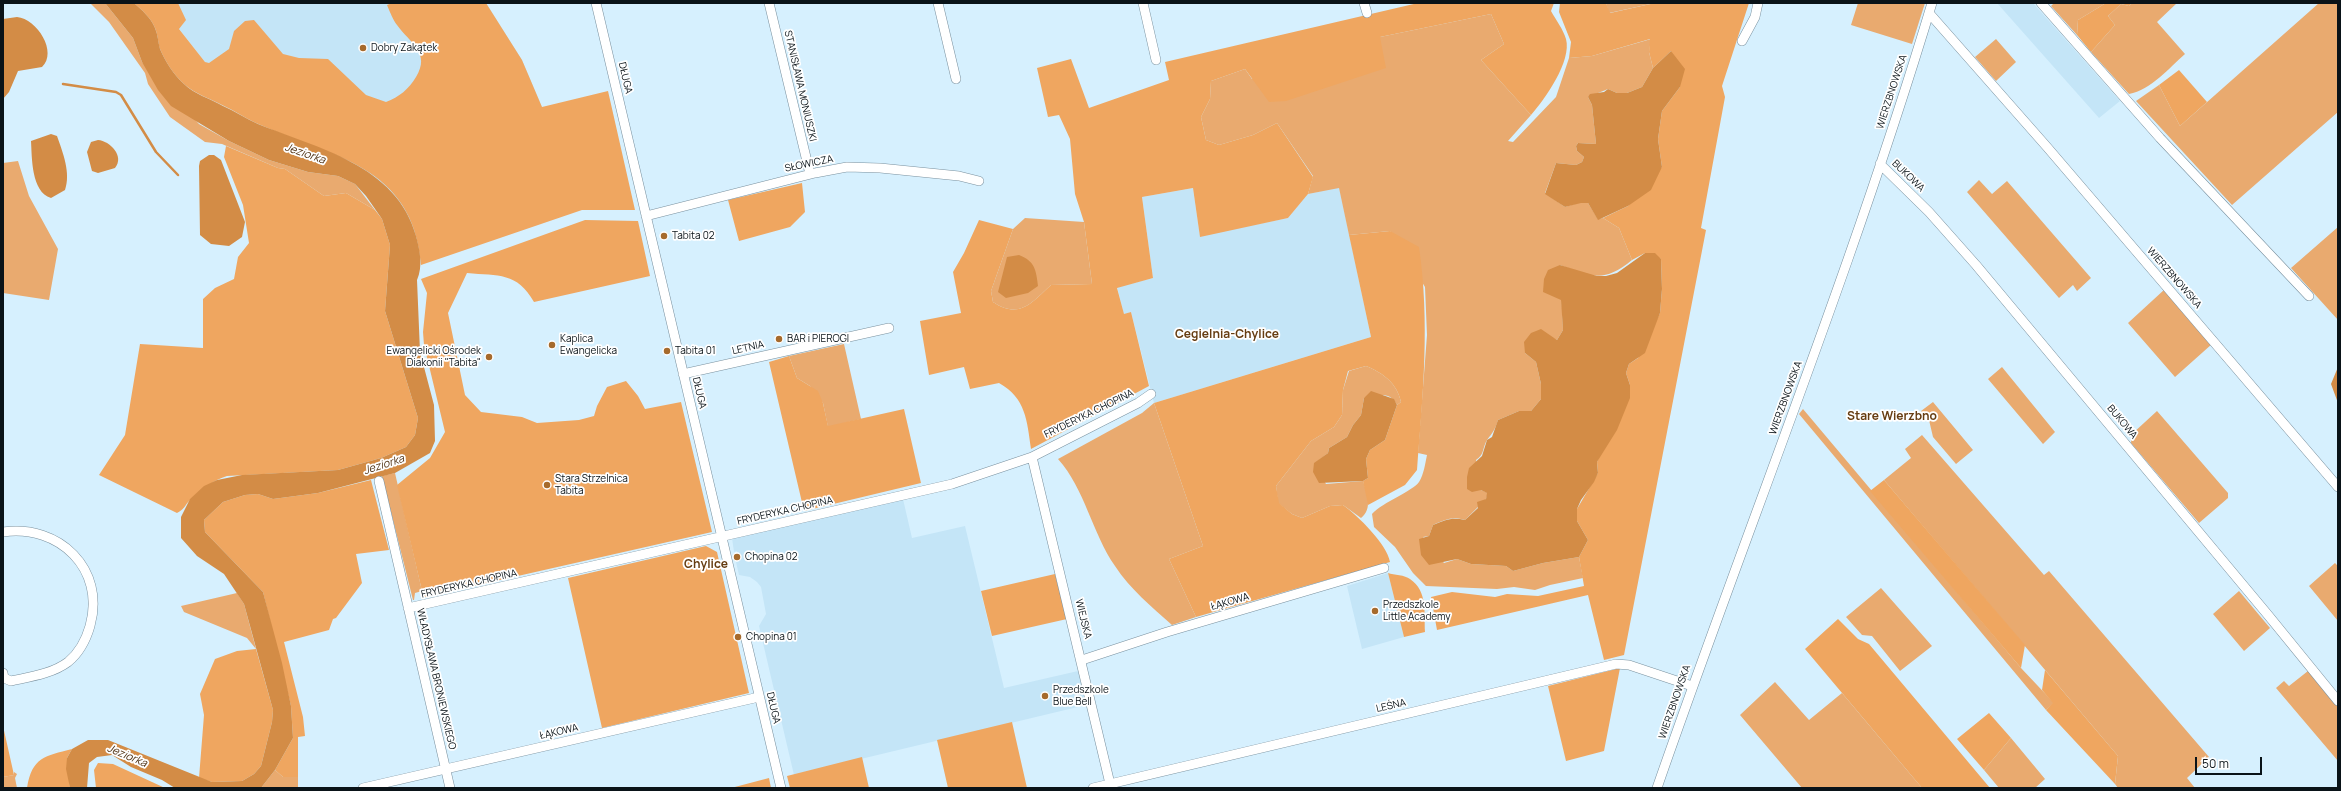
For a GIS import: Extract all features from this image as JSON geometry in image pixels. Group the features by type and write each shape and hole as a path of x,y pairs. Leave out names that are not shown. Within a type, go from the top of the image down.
{"street":[{"name":"DŁUGA","path":"596,3 781,788"},
{"name":"STANISŁAWA MONIUSZKI","path":"769,3 810,174"},
{"path":"938,3 956,79"},
{"path":"1143,3 1156,60"},
{"path":"1364,3 1367,13"},
{"path":"1742,41 1755,17 1758,3"},
{"name":"WIERZBNOWSKA","path":"1657,788 1692,686 1792,409 1829,314 1880,164 1932,3"},
{"path":"2041,3 2160,138 2309,296"},
{"name":"WIERZBNOWSKA","path":"1929,13 2047,147 2338,487"},
{"name":"BUKOWA","path":"1880,164 1929,212 1980,271 2263,609 2338,701"},
{"name":"SŁOWICZA","path":"646,216 810,174 847,167 880,168 959,176 979,181"},
{"name":"LETNIA","path":"683,374 889,328"},
{"name":"FRYDERYKA CHOPINA","path":"408,608 952,484 1032,456 1138,404 1151,394"},
{"name":"WIEJSKA","path":"1032,456 1111,786"},
{"name":"WŁADYSŁAWA BRONIEWSKIEGO","path":"379,481 450,788"},
{"path":"3,532 18,530 44,535 68,548 89,577 93,607 88,634 82,646 68,662 46,673 11,681 4,678 3,673"},
{"name":"ŁĄKOWA","path":"1082,660 1175,630 1384,568"},
{"name":"LEŚNA","path":"1094,788 1111,786 1616,664 1629,665 1692,686"},
{"name":"ŁĄKOWA","path":"363,788 759,697"}],"shaded area":[{"path":"90,3 105,3 133,38 142,62 199,124 229,141 269,160 308,172 338,176 355,184 375,210 346,193 324,196 285,169 278,168 222,144 205,142 170,117 148,84 145,73 109,22"},
{"path":"134,3 178,3 186,20 179,29 205,62 209,63 229,49 234,31 245,21 254,20 283,54 299,58 328,59 366,95 386,102 395,98 407,89 420,69 421,61 417,49 396,23 387,5 392,3 486,3 522,60 542,107 608,91 635,210 582,210 421,265 415,231 402,205 385,185 364,169 339,156 256,123 188,88 170,68 164,58 153,24 143,11"},
{"path":"163,3 486,3 522,60 542,107 430,248 205,62 169,16"},
{"path":"1418,3 1554,3 1551,11 1566,39 1567,48 1565,58 1550,90 1531,115 1481,60 1504,44 1491,14 1380,37 1386,68 1286,101 1269,102 1245,69 1211,81 1210,99 1201,117 1206,140 1219,145 1253,135 1277,123 1313,177 1308,194 1288,218 1200,237 1193,188 1142,197 1153,278 1117,288 1124,314 1131,312 1149,386 1031,449 1024,411 1015,396 1008,389 999,383 970,389 964,367 929,375 920,321 961,313 953,272 964,253 979,220 1013,229 991,291 993,302 1002,307 1018,309 1031,303 1051,285 1092,284 1084,222 1075,194 1070,139 1059,115 1048,117 1037,68 1071,59 1089,108 1169,80 1165,62"},
{"path":"1560,3 1606,3 1610,13 1655,3 1749,3 1722,86 1725,97 1701,228 1706,230 1624,655 1604,660 1588,595 1437,630 1431,597 1452,592 1495,597 1507,594 1538,596 1584,586 1579,557 1588,540 1577,521 1577,509 1598,473 1597,462 1630,385 1626,373 1629,364 1638,358 1660,313 1662,289 1661,259 1645,253 1632,260 1619,228 1603,218 1628,206 1662,167 1658,139 1662,111 1680,87 1671,51 1653,68 1649,52 1650,39 1592,56 1569,58 1571,42 1559,12"},
{"path":"1606,3 1655,3 1609,13"},
{"path":"1858,3 1925,3 1912,44 1851,25"},
{"path":"1997,3 2033,3 2120,101 2099,118"},
{"path":"2054,3 2106,3 2078,20 2077,35 2051,6"},
{"path":"2106,3 2132,3 2129,6 2121,4 2108,16 2115,25 2091,52 2077,35 2078,20"},
{"path":"2132,3 2177,3 2157,22 2185,54 2166,72 2145,88 2129,94 2091,52 2115,25 2108,16 2121,4 2129,6"},
{"path":"2319,3 2338,3 2338,112 2232,205 2136,101 2159,85 2180,126"},
{"path":"1491,14 1504,44 1481,60 1531,115 1508,141 1513,142 1556,97 1569,58 1592,56 1651,39 1649,52 1653,68 1642,87 1627,93 1617,93 1608,89 1588,97 1592,105 1596,144 1578,143 1576,146 1577,151 1584,157 1582,162 1576,165 1556,163 1545,193 1565,207 1581,202 1588,203 1598,219 1603,218 1619,228 1632,260 1613,272 1598,276 1581,273 1560,265 1563,330 1557,340 1552,338 1525,353 1536,362 1541,384 1541,399 1531,411 1519,411 1498,420 1494,431 1485,443 1482,453 1476,460 1481,490 1488,493 1486,499 1465,520 1449,519 1433,525 1429,536 1423,537 1444,563 1457,559 1471,564 1506,566 1513,571 1543,563 1579,557 1583,578 1550,585 1535,590 1514,587 1497,589 1426,586 1413,573 1395,547 1374,527 1372,514 1383,505 1416,485 1421,479 1425,465 1427,455 1418,453 1427,335 1425,287 1390,231 1349,235 1339,188 1308,194 1313,176 1277,123 1253,135 1219,145 1206,140 1201,117 1210,99 1211,81 1245,69 1252,79 1380,37"},
{"path":"1996,39 2016,62 1996,81 1975,57"},
{"path":"2179,70 2207,102 2180,126 2159,85"},
{"path":"226,146 278,168 285,169 324,196 346,193 375,210 382,219 390,245 385,311 418,418 415,435 406,447 381,458 338,470 227,476 204,488 177,513 99,475 125,435 140,344 203,348 203,299 215,288 234,279 238,257 249,243 243,205 224,157"},
{"path":"18,161 29,196 58,249 49,300 3,293 3,163"},
{"path":"1979,180 1992,194 2007,181 2091,278 2077,291 2073,285 2059,298 1967,192"},
{"path":"802,183 805,212 790,227 739,241 728,200"},
{"path":"1339,187 1371,337 1154,403 1131,312 1124,315 1117,287 1153,278 1142,197 1193,188 1200,236 1288,218 1308,194"},
{"path":"1025,218 1084,222 1092,284 1051,285 1031,303 1018,309 1002,307 993,302 991,291 1013,229"},
{"path":"585,220 638,221 650,276 534,302 528,292 514,280 506,277 467,273 448,313 465,395 481,412 522,417 537,423 579,420 594,416 597,406 607,387 626,381 638,396 645,409 681,402 712,532 425,597 422,591 397,485 430,458 445,432 424,345 423,332 427,293 421,279"},
{"path":"2338,227 2338,320 2291,268"},
{"path":"1390,231 1419,247 1425,331 1417,470 1405,485 1368,505 1363,481 1368,478 1366,459 1370,450 1385,440 1397,405 1401,402 1393,384 1383,375 1366,366 1348,371 1343,390 1342,415 1334,427 1311,441 1276,486 1279,503 1292,514 1302,518 1330,506 1343,505 1364,523 1378,539 1384,547 1390,562 1196,617 1169,559 1203,546 1154,403 1371,337 1349,235"},
{"path":"2165,289 2212,344 2175,377 2128,323"},
{"path":"844,344 861,419 828,427 823,403 810,386 797,378 789,356"},
{"path":"789,356 797,378 818,391 823,403 828,426 904,409 921,483 804,511 769,362"},
{"path":"1366,366 1383,375 1393,384 1401,402 1397,405 1391,398 1383,395 1364,398 1361,415 1353,425 1347,437 1329,448 1328,453 1314,464 1326,484 1363,481 1368,501 1365,514 1361,518 1343,505 1330,506 1302,518 1292,514 1278,503 1276,486 1311,441 1334,427 1342,415 1343,390 1349,371"},
{"path":"2002,367 2055,432 2043,444 1988,379"},
{"path":"1933,402 1973,450 1956,464 1933,437 1929,420 1921,411"},
{"path":"1154,403 1203,546 1169,559 1196,617 1172,625 1134,590 1115,566 1100,540 1082,497 1067,471 1058,459 1142,413"},
{"path":"1803,409 2021,668 2054,703 2046,710 1799,414"},
{"path":"2157,411 2228,493 2228,498 2199,523 2131,443 2132,434"},
{"path":"1922,435 2044,575 2049,571 2209,757 2187,778 2195,788 2118,788 2115,784 2118,756 1884,480 1911,458 1905,449"},
{"path":"395,473 422,591 415,593 414,600 382,476"},
{"path":"371,480 389,550 356,554 362,583 336,618 333,619 329,630 284,642 303,717 305,736 298,737 298,777 283,777 275,770 293,738 291,706 263,592 205,532 204,520 223,502 245,495 258,494 273,499 318,493"},
{"path":"1884,480 2025,645 2021,668 1870,491"},
{"path":"903,499 912,538 965,526 1004,688 1078,671 1086,705 794,775 759,626 766,614 761,587 750,577 739,575 736,562 739,561 737,551 734,552 732,538"},
{"path":"706,546 717,552 749,693 602,728 568,578"},
{"path":"2335,563 2338,566 2338,621 2309,586"},
{"name":"Przedszkole Little Academy","path":"1388,573 1404,637 1362,649 1347,586"},
{"path":"1388,573 1408,578 1416,584 1420,590 1425,610 1425,632 1404,637"},
{"path":"1055,574 1067,619 992,636 981,591"},
{"path":"1881,588 1932,646 1900,671 1872,636 1862,635 1846,617"},
{"path":"2239,591 2270,628 2244,651 2213,614"},
{"path":"237,593 244,604 256,649 247,638 184,612 181,606"},
{"path":"1838,619 1858,639 1869,644 1990,788 1922,788 1805,649"},
{"path":"256,649 273,710 272,722 261,766 254,774 242,781 212,782 199,778 204,715 200,694 215,659 237,651"},
{"path":"1620,668 1604,751 1566,761 1548,686"},
{"path":"2045,670 2118,756 2115,784 2046,710 2053,703 2042,690"},
{"path":"2308,671 2338,707 2338,761 2276,688 2284,681 2289,686"},
{"path":"1775,682 1809,720 1842,693 1922,788 1802,788 1740,715"},
{"path":"1989,713 2011,738 1984,770 1957,739"},
{"path":"1012,722 1027,788 948,788 937,740"},
{"path":"3,726 14,775 3,777"},
{"path":"2011,738 2045,779 2035,788 1999,788 1984,770"},
{"path":"72,749 67,758 70,788 27,788 32,770 36,764 47,756"},
{"path":"862,757 869,788 790,788 787,776"},
{"path":"98,763 113,764 165,788 96,788 94,770"},
{"path":"275,770 283,777 298,777 298,788 261,788"},
{"path":"14,772 17,774 15,778 17,788 3,788 3,777 14,775"},
{"path":"769,778 771,788 731,788"}],"water":[{"name":"Jeziorka","path":"105,3 134,3 143,11 155,28 160,49 167,63 188,88 249,120 329,151 352,162 373,176 392,192 406,212 419,247 420,269 417,280 420,352 434,405 435,441 430,453 395,473 318,493 273,499 258,494 245,495 223,502 204,520 205,532 263,592 282,663 291,706 293,738 275,770 261,788 175,788 162,780 131,767 112,755 97,757 89,763 87,788 70,788 66,769 67,758 72,749 88,740 108,740 212,782 242,781 254,774 261,766 272,722 273,710 244,604 224,574 197,556 181,538 181,517 190,499 204,486 217,480 242,475 338,470 381,458 406,447 415,435 418,418 385,311 390,245 382,219 366,196 355,184 338,176 308,172 269,160 229,141 171,106 158,90 142,62 133,38"},
{"path":"17,17 24,19 38,30 43,37 48,53 46,61 42,67 18,71 9,92 3,99 3,19"},
{"path":"1671,51 1685,69 1680,87 1662,111 1658,139 1662,167 1651,190 1628,206 1598,220 1588,203 1565,207 1545,194 1556,163 1576,165 1582,162 1584,157 1577,151 1576,146 1578,143 1596,144 1592,105 1588,97 1590,94 1604,92 1608,89 1617,93 1627,93 1642,87 1653,68"},
{"path":"51,134 57,136 62,149 66,163 67,183 65,190 51,198 44,194 36,182 32,164 31,141"},
{"path":"98,140 107,143 115,150 118,163 115,168 98,173 92,171 87,152 91,142"},
{"path":"209,155 214,155 221,160 245,222 242,237 229,246 211,244 200,235 199,166 200,161"},
{"path":"1645,253 1655,253 1661,259 1662,289 1660,313 1645,353 1629,364 1626,373 1630,385 1630,398 1617,430 1597,462 1598,473 1594,482 1581,500 1577,509 1577,521 1588,540 1579,557 1543,563 1513,571 1506,566 1471,564 1457,559 1429,565 1421,555 1419,539 1429,536 1433,525 1437,523 1452,519 1465,520 1478,508 1477,502 1486,499 1487,493 1481,490 1472,492 1467,489 1467,477 1469,468 1482,456 1487,440 1492,437 1498,420 1519,411 1531,411 1541,399 1541,384 1536,362 1525,353 1524,342 1531,333 1541,329 1557,340 1563,330 1561,300 1543,292 1544,279 1548,270 1560,265 1597,276 1606,276 1617,273"},
{"path":"1019,255 1032,263 1038,286 1028,293 1006,298 998,292 1007,257"},
{"path":"2338,367 2338,403 2331,384"},
{"path":"1371,391 1394,399 1397,405 1385,440 1370,450 1366,459 1368,478 1363,481 1319,483 1313,472 1314,463 1328,453 1329,448 1347,437 1353,425 1361,415 1364,398"}],"waterway":[{"path":"63,84 116,92 121,95 156,152 178,175"}],"place":[{"name":"Dobry Zakątek","path":"363,48"},
{"name":"Tabita 02","path":"664,236"},
{"name":"BAR i PIEROGI","path":"779,339"},
{"name":"Kaplica Ewangelicka","path":"552,345"},
{"name":"Tabita 01","path":"667,351"},
{"name":"Ewangelicki Ośrodek Diakonii \"Tabita\"","path":"489,357"},
{"name":"Stara Strzelnica Tabita","path":"547,485"},
{"name":"Chopina 02","path":"737,557"},
{"name":"Przedszkole Little Academy","path":"1375,611"},
{"name":"Chopina 01","path":"738,637"},
{"name":"Przedszkole Blue Bell","path":"1045,696"}],"district":[{"name":"Cegielnia-Chylice","path":"1227,335"},
{"name":"Stare Wierzbno","path":"1892,417"},
{"name":"Chylice","path":"706,565"}]}
